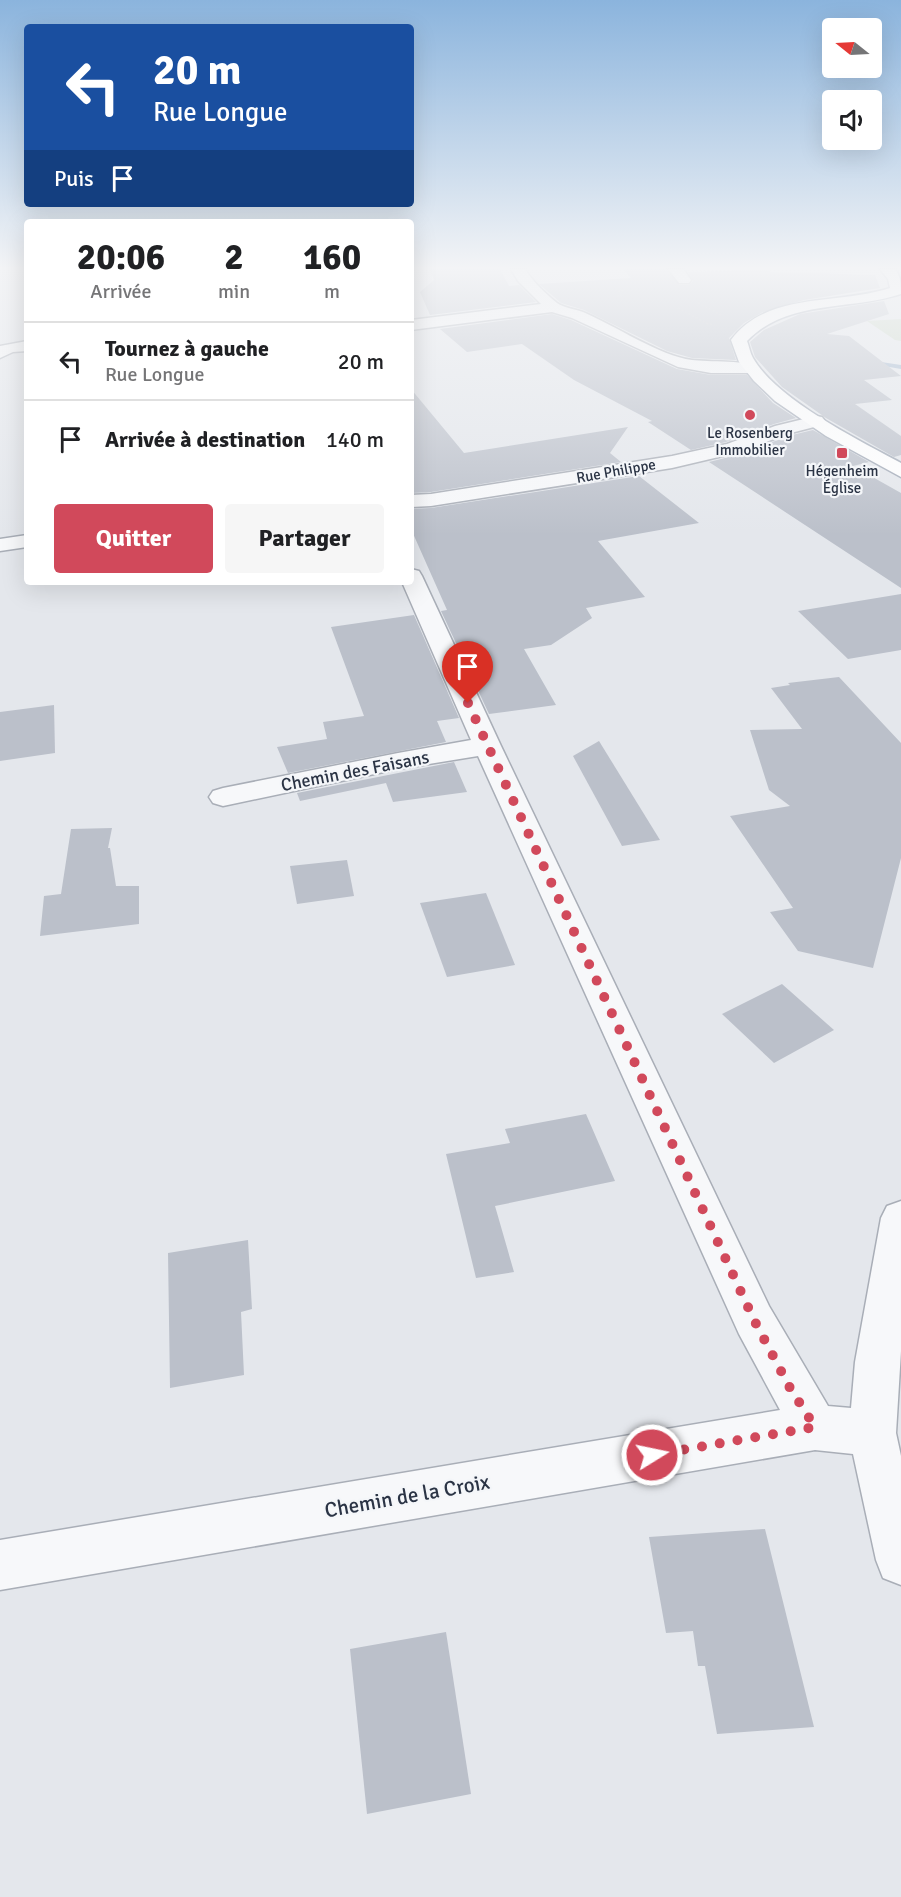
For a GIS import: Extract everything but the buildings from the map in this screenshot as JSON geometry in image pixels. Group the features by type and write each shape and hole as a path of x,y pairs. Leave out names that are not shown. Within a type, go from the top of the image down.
{"main road":[{"path":"745,358 751,368 782,398 816,422 901,471"}],"street":[{"path":"670,358 684,364 711,368 751,368"},
{"name":"Rue Philippe","path":"414,501 442,499 672,462 733,448 781,430 816,422"},
{"path":"0,545 24,541"},
{"path":"414,583 487,746 754,1320 790,1388 815,1427"},
{"name":"Chemin des Faisans","path":"223,797 398,761 487,746"},
{"path":"901,1218 877,1362 873,1433 884,1493 901,1560"},
{"name":"Chemin de la Croix","path":"0,1565 815,1427 873,1433"}],"waterway":[{"path":"868,362 901,367"}],"place":[{"name":"Le Rosenberg Immobilier","path":"750,415"},
{"name":"Hégenheim Église","path":"842,453"}],"route":[{"path":"468,703 754,1320 790,1388 815,1427 652,1455"}]}
